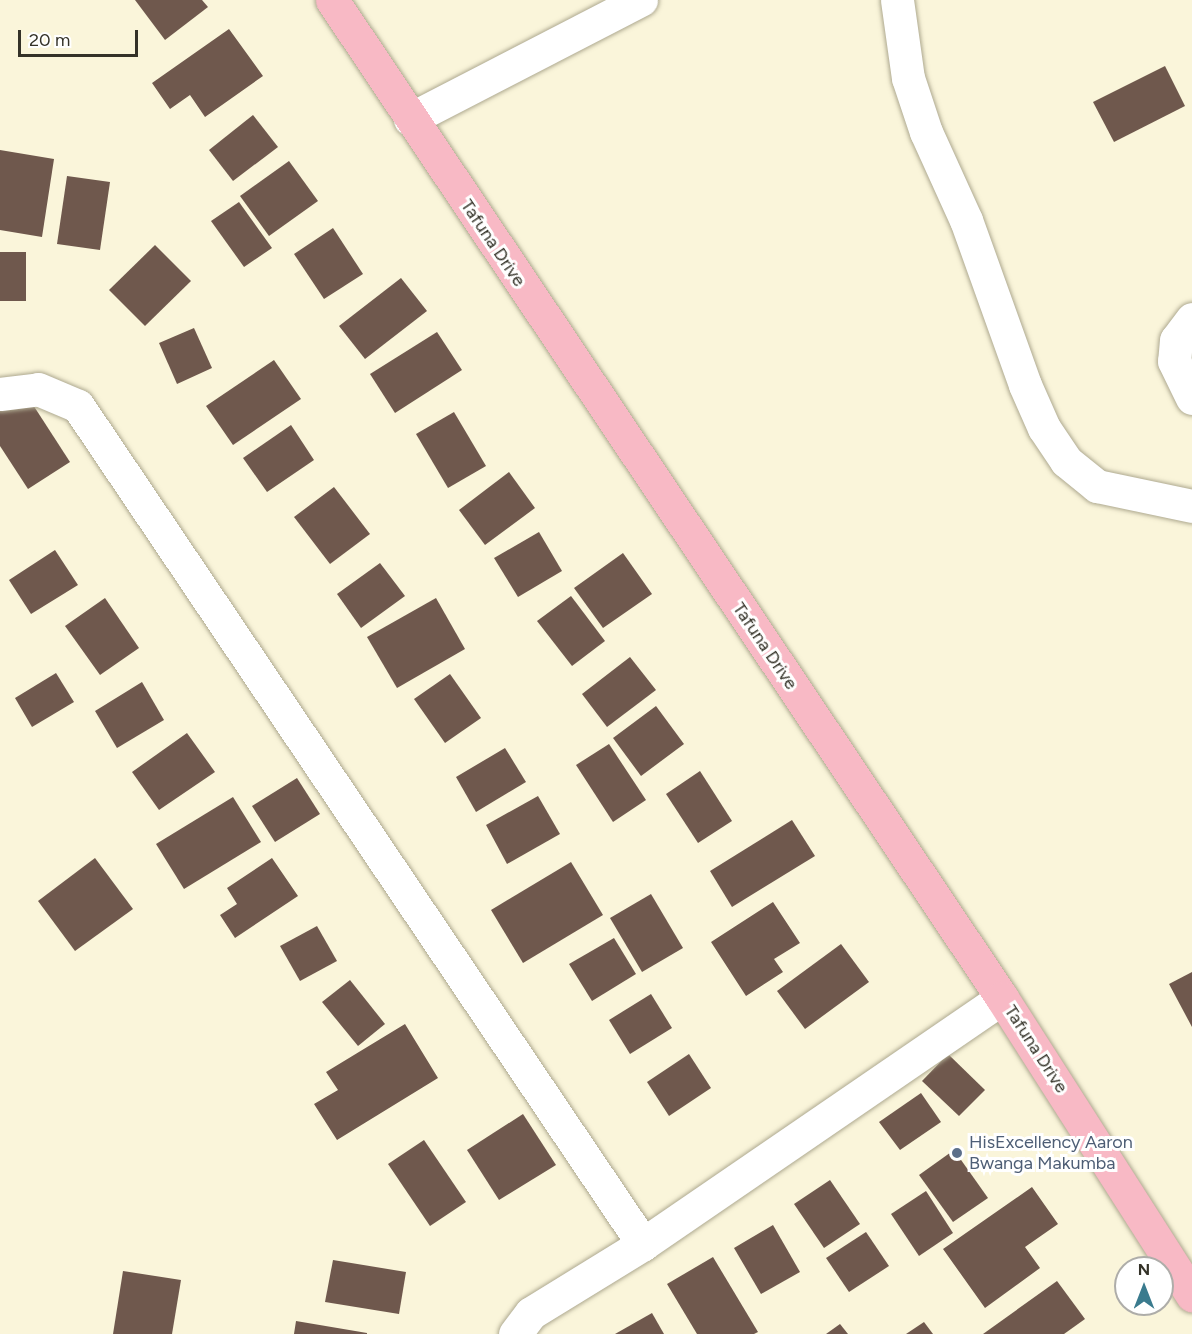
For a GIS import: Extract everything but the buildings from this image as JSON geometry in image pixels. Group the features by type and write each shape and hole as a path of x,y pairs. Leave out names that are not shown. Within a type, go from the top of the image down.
{"main road":[{"name":"Tafuna Drive","path":"332,0 1002,998 1192,1296"}],"street":[{"path":"410,119 641,0"},
{"path":"897,0 906,67 926,132 966,220 1025,385 1044,428 1066,461 1096,486 1192,506"},
{"path":"1192,319 1176,340 1174,361 1192,398"},
{"path":"0,394 38,389 78,406 643,1244"},
{"path":"515,1334 531,1313 643,1244 1002,998"}],"place":[{"name":"HisExcellency Aaron Bwanga Makumba","path":"957,1153"}]}
